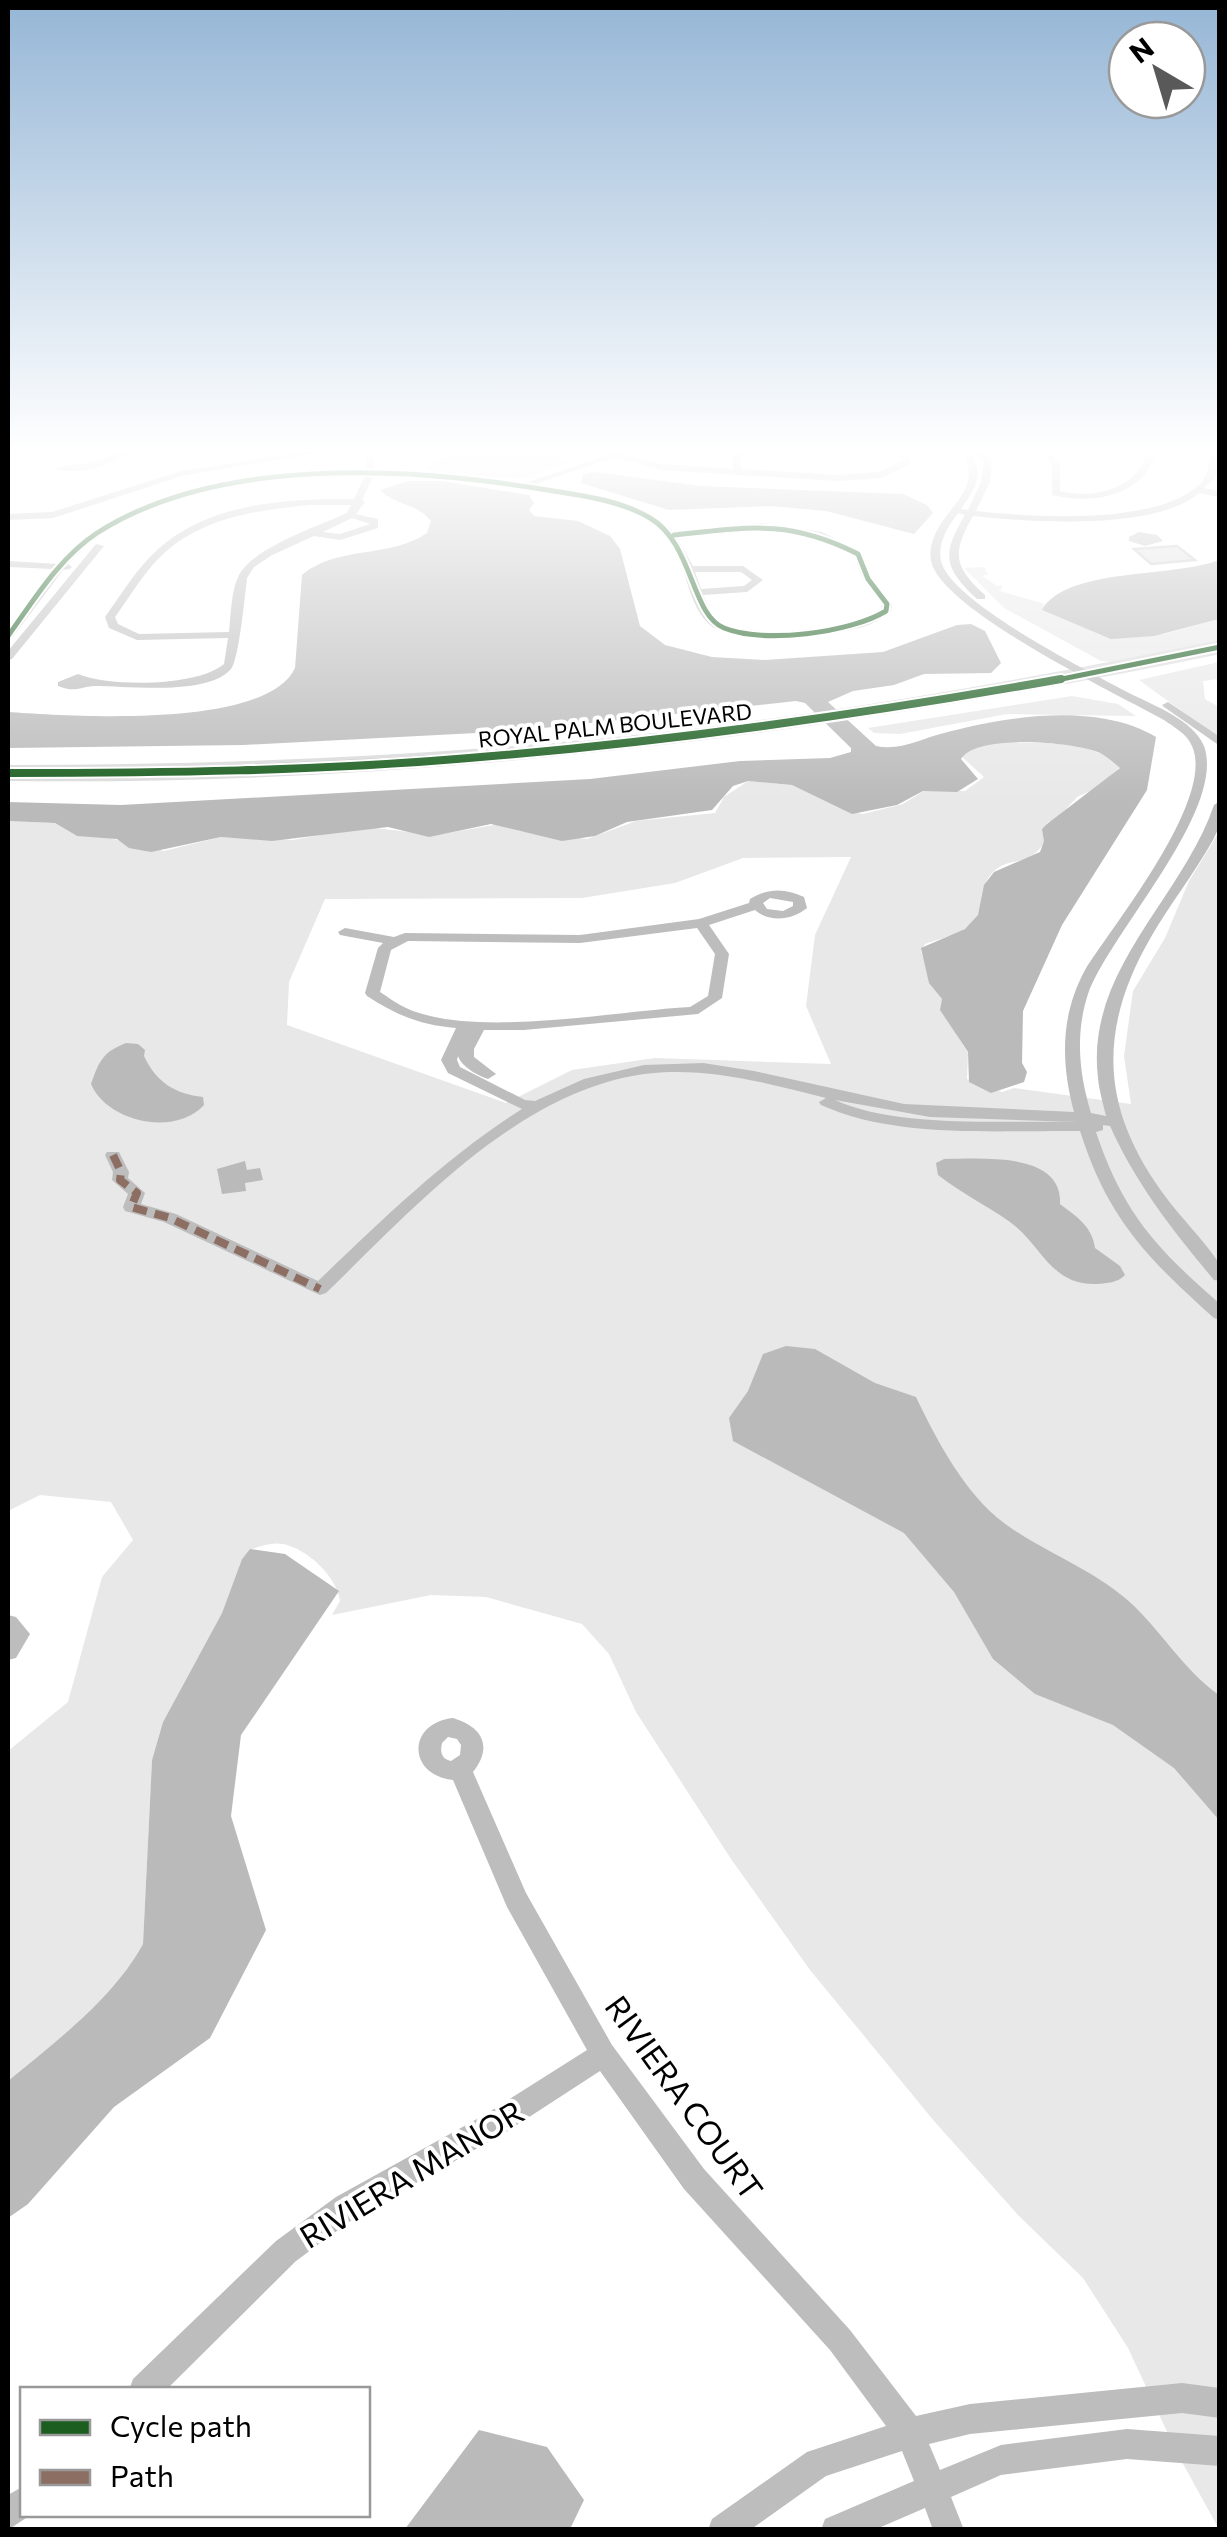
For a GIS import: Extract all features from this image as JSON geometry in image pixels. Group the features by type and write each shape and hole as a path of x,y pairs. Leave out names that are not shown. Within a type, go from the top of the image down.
{"main road":[{"name":"ROYAL PALM BOULEVARD","path":"1107,676 1220,647"},
{"name":"ROYAL PALM BOULEVARD","path":"8,783 182,783 450,770 598,758 825,726 1220,656"},
{"name":"ROYAL PALM BOULEVARD","path":"8,773 262,771 388,765 825,726"}],"street":[{"path":"44,567 77,568"},
{"path":"149,567 110,617 113,626 137,637 233,636"},
{"path":"88,683 192,682 218,676 229,665 242,578 250,567"},
{"path":"698,592 747,589 758,580 752,572 735,568 690,569 698,592 708,619 733,631 839,629 858,626 886,611 887,604 863,567"},
{"path":"8,636 59,568"},
{"path":"8,657 77,568"},
{"path":"938,570 955,569 970,589 993,606 1107,676 1185,730 1199,747 1202,772 1177,840 1090,974 1072,1036 1075,1086 1085,1122 1122,1212 1142,1222 1199,1295 1220,1314"},
{"path":"938,570 950,586 984,612 1194,720 1220,743"},
{"path":"1202,772 1220,774"},
{"path":"1220,805 1204,843 1119,978 1102,1040 1107,1090 1130,1160 1220,1277"},
{"path":"701,923 722,954 715,998 693,1011 472,1026 409,1016 387,1008 372,993 384,948 405,937 580,939 701,923 755,906"},
{"path":"345,932 392,941"},
{"path":"472,1026 453,1070 521,1104 536,1106"},
{"path":"113,1155 121,1172 120,1180 137,1193 131,1208 184,1224 320,1289 468,1151 536,1106 612,1075 653,1069 737,1072 804,1091 853,1114 906,1123 1116,1122"},
{"path":"8,1623 19,1634 8,1652"},
{"name":"RIVIERA COURT","path":"458,1767 516,1898 604,2054 694,2179 840,2340 910,2433 949,2530"},
{"name":"RIVIERA MANOR","path":"147,2387 286,2250 346,2207 496,2123 604,2054"},
{"path":"723,2530 818,2463 910,2433 970,2419 1182,2398 1220,2403"},
{"path":"836,2530 1001,2460 1126,2444 1220,2451"}],"shaded area":[{"path":"314,567 625,567 640,626 665,645 712,657 765,660 883,652 957,625 971,624 985,631 1001,663 991,673 924,674 894,685 853,691 828,702 876,746 885,747 969,727 1052,716 1107,719 1156,737 1147,790 1062,925 1023,1011 1022,1063 1027,1072 1024,1082 991,1093 969,1082 968,1052 940,1010 942,999 929,983 921,948 965,929 978,915 984,885 994,872 1040,852 1044,841 1042,829 1120,768 1087,749 1026,742 985,746 961,759 978,779 957,792 923,791 897,805 852,814 792,785 748,781 733,786 712,810 627,822 595,836 562,841 491,824 429,837 388,827 272,841 221,837 151,852 129,848 117,839 77,836 55,823 8,821 8,802 121,805 590,779 740,761 830,758 851,752 805,703 796,701 515,731 243,745 8,748 8,712 164,715 246,702 277,688 295,668 302,575"},
{"path":"984,567 988,574 982,576 997,586 1003,585 1000,591 1045,604 1042,606 1164,634 1219,619 1219,642 1115,662 1101,661 1004,608 964,568"},
{"path":"1189,567 1219,567 1219,619 1154,636 1111,639 1042,610 1055,596 1097,580"},
{"path":"1219,662 1219,679 1203,681 1205,699 1219,707 1219,738 1139,680"},
{"path":"1072,696 1118,704 1136,716 1007,714 900,734 874,733 868,728"},
{"path":"992,742 1059,744 1092,750 1122,765 1099,787 1077,797 1057,819 1047,823 1049,834 1035,853 1000,866 989,876 982,908 974,922 925,944 921,951 942,999 941,1010 968,1053 967,1079 1002,1092 1014,1088 1131,1104 1124,1056 1133,991 1165,938 1189,881 1219,832 1219,2529 1177,2453 1128,2348 1083,2278 1019,2216 934,2121 810,1970 731,1859 636,1712 609,1654 582,1624 486,1597 431,1595 332,1615 340,1601 338,1592 311,1558 283,1544 250,1550 242,1559 222,1613 163,1722 152,1760 143,1944 99,2001 8,2081 8,1751 68,1702 102,1577 133,1540 111,1502 40,1495 8,1511 8,821 55,823 77,836 105,837 164,851 221,837 293,840 366,827 436,835 500,824 519,831 587,839 636,821 715,813 724,797 748,781 792,785 847,811 863,814 903,804 925,790 965,791 984,777 961,756 970,748","holes":["851,857 815,935 806,1006 831,1064 655,1058 572,1070 506,1103 287,1025 289,982 325,899 582,898 675,883 743,858"]},
{"path":"126,1043 138,1044 145,1050 144,1056 154,1073 168,1085 203,1097 204,1105 176,1121 160,1122 143,1121 111,1108 91,1084 103,1058"},
{"path":"944,1159 998,1159 1034,1166 1057,1187 1060,1204 1083,1223 1095,1248 1120,1266 1125,1275 1096,1284 1080,1283 1057,1271 1010,1222 938,1175 936,1163"},
{"path":"245,1161 247,1170 260,1168 263,1180 245,1183 246,1191 222,1194 217,1169"},
{"path":"786,1346 815,1349 875,1383 916,1397 953,1465 990,1511 1020,1534 1119,1593 1195,1675 1219,1695 1219,1820 1174,1768 1113,1725 1035,1694 993,1659 954,1592 904,1533 733,1441 729,1418 748,1391 763,1354"},
{"path":"250,1549 285,1554 339,1591 241,1735 231,1816 266,1930 210,2038 114,2107 28,2204 8,2218 8,2081 99,2001 143,1944 152,1760 163,1722 222,1613 242,1559"},
{"path":"479,2430 547,2447 584,2500 570,2529 405,2529"}],"marked path":[{"path":"113,1155 121,1172 120,1180 137,1193 131,1207 170,1218 320,1289"}],"cycle path":[{"path":"8,636 60,567"},
{"path":"688,567 713,621 735,631 771,633 847,628 886,611 887,604 863,567"},
{"path":"8,773 314,768 617,744 919,704 1220,647"}]}
